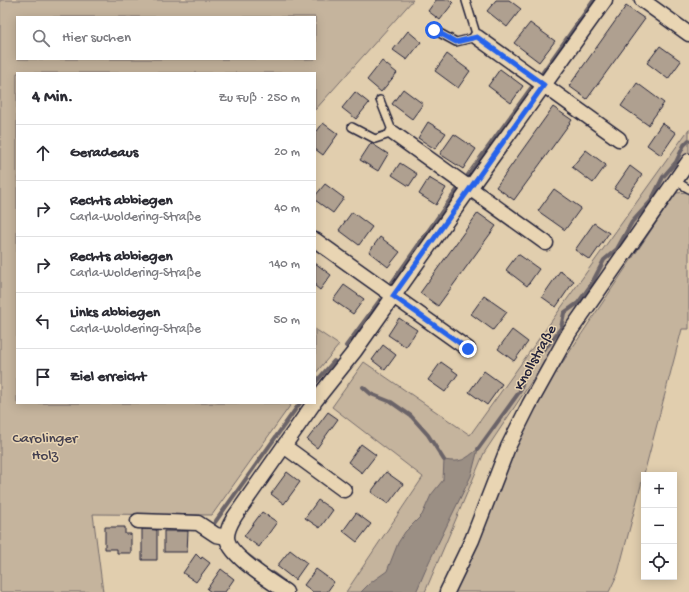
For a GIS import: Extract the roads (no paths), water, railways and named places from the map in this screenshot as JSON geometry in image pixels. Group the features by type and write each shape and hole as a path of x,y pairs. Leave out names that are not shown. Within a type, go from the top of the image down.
{"street":[{"path":"316,400 354,352 605,0"},
{"path":"642,0 689,34"},
{"path":"477,37 619,139"},
{"path":"392,133 546,244"},
{"name":"Knollstraße","path":"448,592 472,540 508,447 529,405 569,333 689,161"},
{"path":"316,241 468,349"},
{"path":"286,592 242,560 233,551 228,543 227,537 229,526 232,521 313,404"},
{"path":"284,446 344,490"},
{"path":"138,521 198,523 216,535 227,537"}],"lane":[{"path":"434,30 456,42 477,37 466,1"},
{"path":"352,127 375,139 392,133 380,100"},
{"path":"675,181 689,188"}],"waterway":[{"path":"543,72 594,0"},
{"path":"468,175 531,88"},
{"path":"478,449 520,391 529,363 549,344 561,328 564,313 578,303 591,285 604,260 617,249 632,222 651,201 663,177 676,162 684,145 689,140"},
{"path":"391,284 457,190"},
{"path":"346,346 380,300"},
{"path":"316,382 334,361"},
{"path":"363,387 371,394 391,402 411,416 428,435 444,460"},
{"path":"213,525 299,404"},
{"path":"246,554 259,564"},
{"path":"272,573 284,582"}],"park label":[{"name":"Carolinger Holz","path":"45,448"}]}
